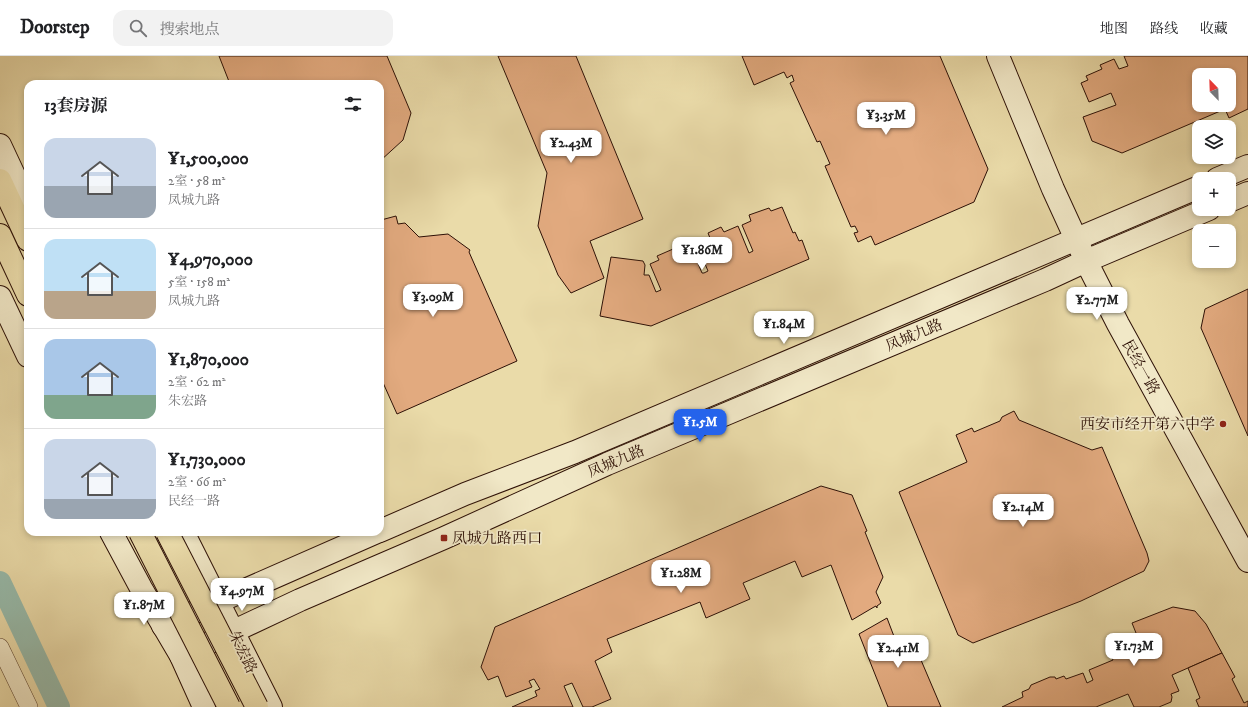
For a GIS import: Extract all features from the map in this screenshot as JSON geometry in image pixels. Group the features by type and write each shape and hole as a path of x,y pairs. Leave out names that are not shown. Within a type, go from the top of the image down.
{"highway":[{"path":"0,180 24,231"},
{"path":"0,235 24,286"},
{"path":"142,536 229,707"},
{"path":"169,536 257,707"}],"street":[{"name":"民经一路","path":"998,56 1053,189 1086,261 1118,324 1248,561"},
{"path":"0,145 24,196"},
{"path":"1234,172 1248,166"},
{"name":"凤城九路","path":"384,529 465,494 575,452 1192,189"},
{"path":"1236,198 1248,193"},
{"name":"凤城九路","path":"181,656 300,600 444,538 607,464 1038,283 1192,216"},
{"path":"0,297 24,348"},
{"path":"113,536 181,656 204,707"},
{"name":"朱宏路","path":"184,536 271,707"},
{"name":"凤城九路","path":"163,626 368,536"},
{"path":"0,647 29,707"}],"building":[{"path":"219,56 387,56 411,113 403,140 384,157 384,80 228,80"},
{"path":"498,56 576,56 643,219 590,241 604,278 571,293 558,275 538,226 547,173"},
{"path":"742,56 940,56 988,169 974,202 875,245 871,236 858,242 854,233 858,232 855,226 851,227 825,166 830,164 820,141 817,142 790,83 794,81 792,75 787,78 784,72 754,85"},
{"path":"1124,56 1248,56 1248,109 1229,118 1226,112 1236,112 1236,68 1192,68 1192,112 1218,112 1199,120 1192,120 1192,123 1122,153 1092,141 1083,117 1116,105 1111,93 1089,102 1081,83 1088,80 1086,76 1102,69 1100,65 1114,59 1119,69 1128,66"},
{"path":"782,207 793,233 795,232 799,241 802,240 809,259 651,326 600,316 611,257 643,261 645,265 644,275 649,275 656,292 661,290 650,264 659,260 657,256 680,246 682,251 691,247 702,273 704,273 708,271 697,245 710,238 708,233 721,227 724,232 738,226 749,253 753,251 742,225 751,221 749,215 769,208 771,211"},
{"path":"396,216 398,224 405,223 419,237 448,234 470,250 469,252 517,361 397,414 384,385 384,219"},
{"path":"1248,289 1248,436 1201,328 1205,309"},
{"path":"1014,411 1019,420 1092,450 1102,447 1147,553 1149,561 1144,571 1081,601 973,643 958,635 899,492 967,462 956,435 972,428 974,432 1000,421 1002,417"},
{"path":"821,486 852,495 867,531 865,532 883,577 876,592 881,603 877,606 877,608 876,606 852,620 831,565 802,577 795,561 743,583 750,599 706,618 700,602 607,639 612,652 595,661 611,699 592,707 583,707 572,683 564,686 573,707 512,707 537,696 535,691 540,689 534,679 529,681 532,687 506,697 498,676 488,680 481,667 495,627"},
{"path":"1173,607 1195,611 1206,624 1222,653 1172,675 1179,691 1171,694 1171,702 1159,707 1134,707 1128,694 1096,707 1002,707 1023,697 1022,692 1029,689 1031,685 1050,677 1055,677 1056,679 1064,676 1066,679 1083,673 1087,683 1093,680 1089,670 1113,660 1111,655 1140,643 1132,623"},
{"path":"887,618 895,639 915,646 941,707 888,707 859,634"},
{"path":"1222,653 1235,677 1232,679 1244,703 1248,701 1248,707 1199,707 1196,700 1200,698 1188,668"}],"waterway":[{"path":"0,582 59,707"}],"place":[{"name":"西安市经开第六中学","path":"1223,424"},
{"name":"凤城九路西口","path":"444,538"}]}
